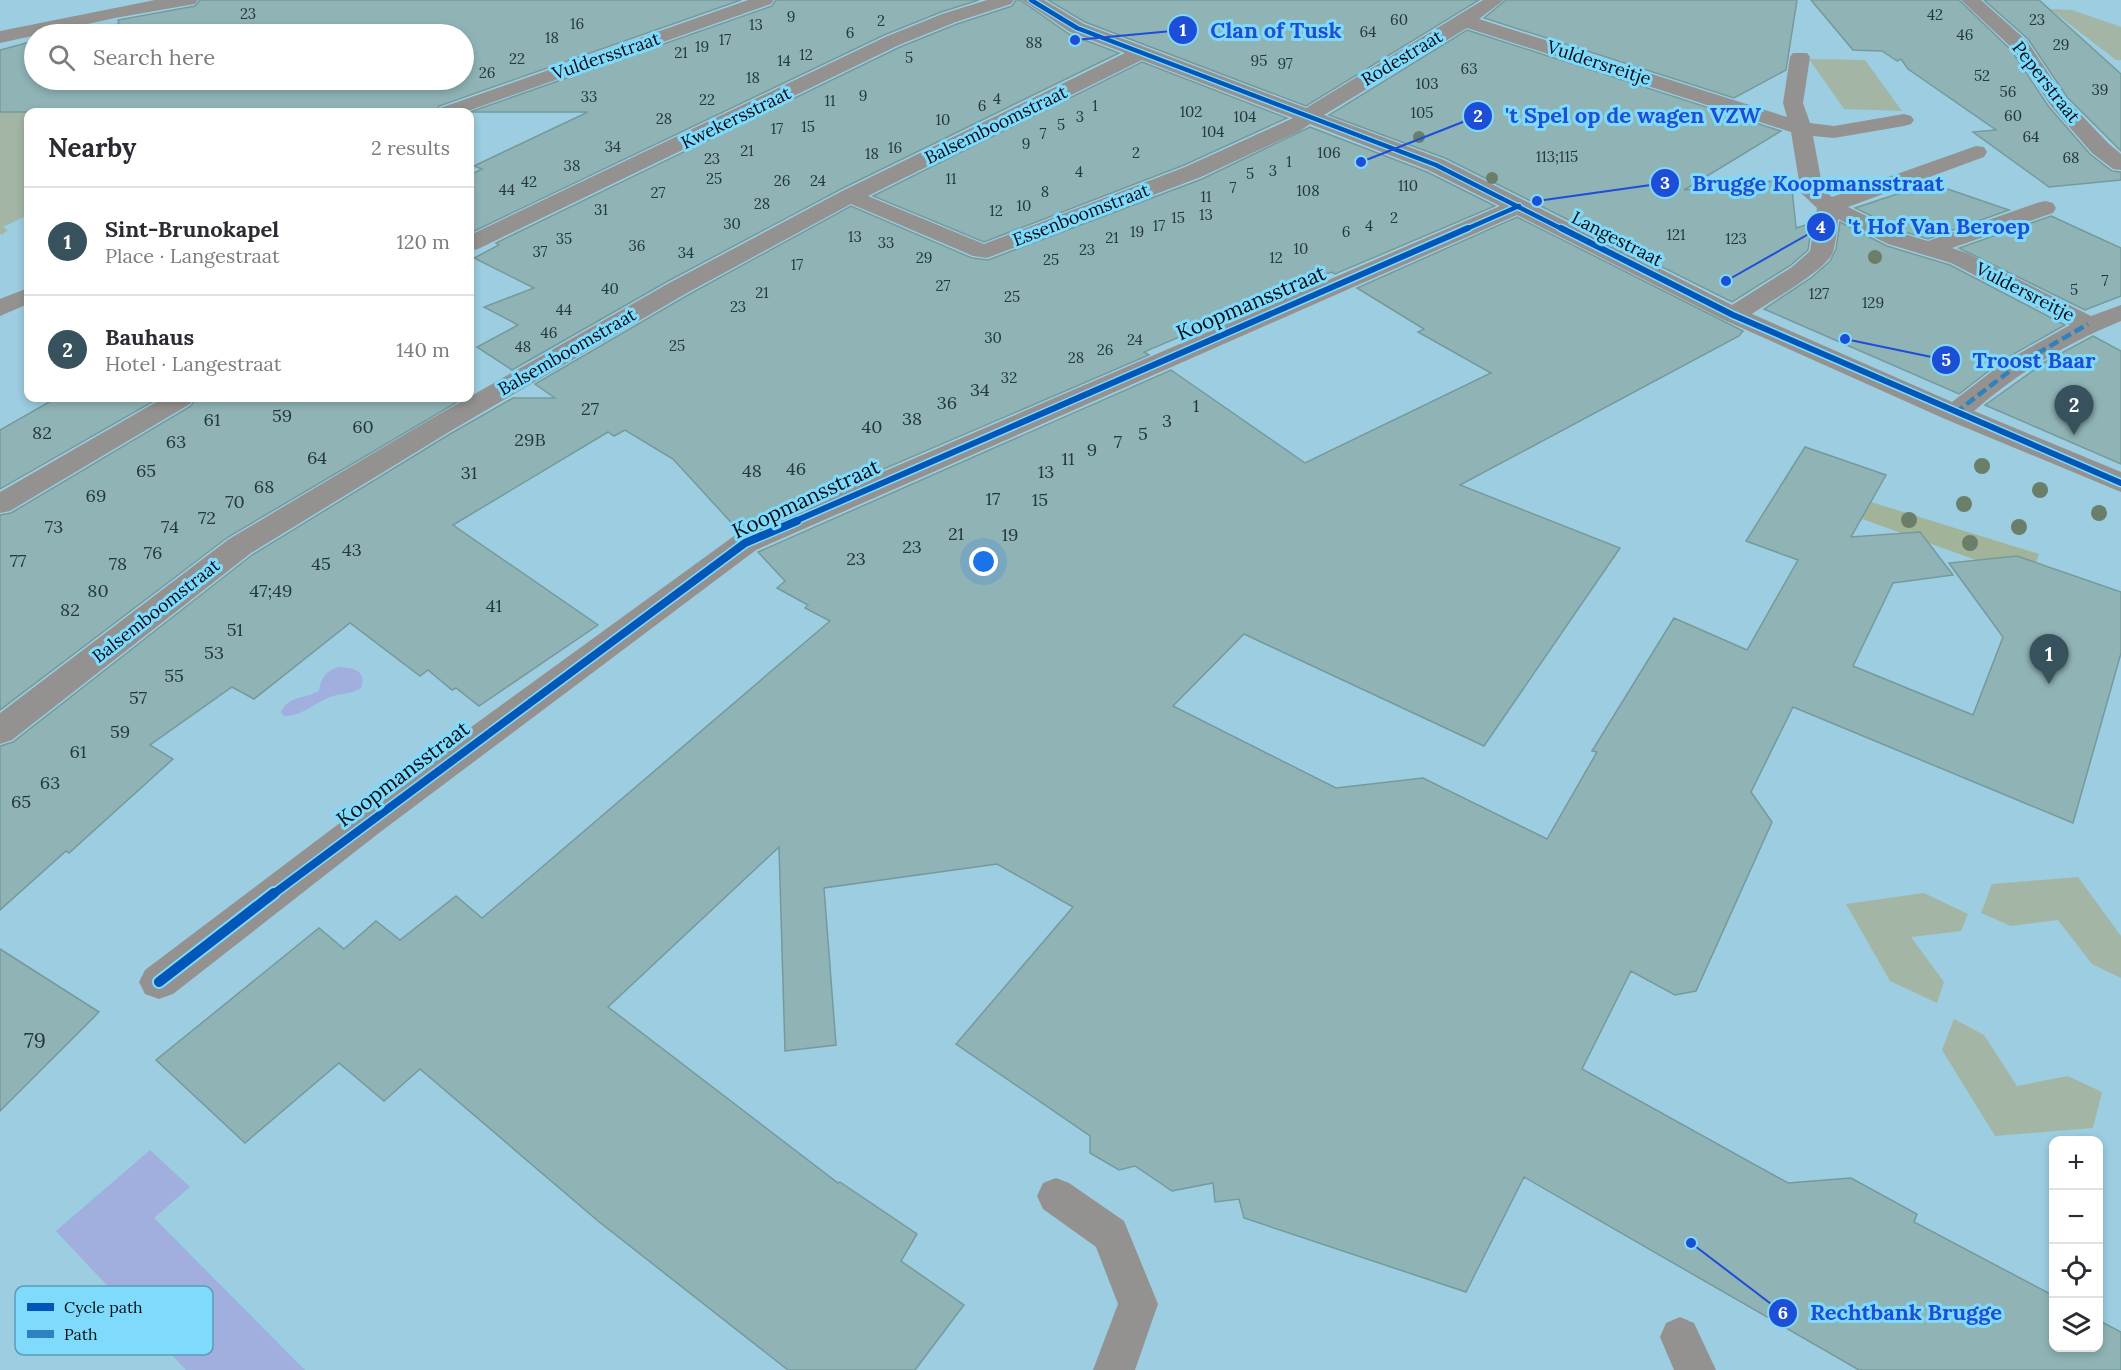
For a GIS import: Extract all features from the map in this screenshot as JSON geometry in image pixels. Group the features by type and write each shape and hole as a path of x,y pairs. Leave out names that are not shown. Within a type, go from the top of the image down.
{"street":[{"path":"60,24 189,0"},
{"name":"Vuldersstraat","path":"458,108 765,0"},
{"name":"Kwekersstraat","path":"474,242 892,41 949,18 1005,0"},
{"name":"Langestraat","path":"1031,0 1077,28 1409,153 1733,315 2121,483"},
{"name":"Rodestraat","path":"1309,116 1326,103 1465,21 1495,0"},
{"name":"Peperstraat","path":"1970,0 2020,45 2058,102 2100,148 2121,164"},
{"name":"Vuldersreitje","path":"1465,21 1801,128"},
{"path":"0,37 24,32"},
{"name":"Balsemboomstraat","path":"0,731 240,546 439,426 678,288 850,196 1078,86 1140,53"},
{"name":"Vuldersreitje","path":"1800,57 1793,103 1801,128 1812,193 1829,206 1896,239 1959,258 2088,324"},
{"name":"Essenboomstraat","path":"850,196 981,251 987,251 1193,172 1293,128 1309,116"},
{"path":"1801,128 1834,132 1904,120"},
{"path":"1733,315 1800,272 1821,253 1829,206 1976,152"},
{"name":"Koopmansstraat","path":"159,982 366,823 746,543 1519,206"},
{"path":"1928,249 2045,208"},
{"path":"0,309 24,298"},
{"path":"1955,413 1998,377 2024,360 2088,324 2121,312"},
{"path":"0,504 174,402"}],"lane":[{"path":"1056,1196 1110,1234 1138,1304 1114,1370"}],"green space":[{"path":"2050,9 2072,10 2121,27 2121,60 2116,60"},
{"path":"1809,59 1865,60 1902,111 1844,109"},
{"path":"24,75 24,90 124,90 101,108 24,108 24,217 3,227 8,230 2,235 0,234 0,81"},
{"path":"1871,502 2039,554 2034,569 2024,565 2015,556 1976,560 1854,516 1858,508 1866,511"},
{"path":"2078,877 2121,936 2121,978 2092,964 2058,920 2011,926 1981,913 1992,884"},
{"path":"1924,893 1968,914 1961,931 1911,937 1944,982 1937,1003 1890,981 1846,904"},
{"path":"1954,1019 1984,1035 2017,1086 2068,1076 2102,1092 2093,1128 1995,1136 1942,1050"}],"water":[{"path":"340,667 350,668 361,674 361,688 327,698 297,714 284,716 281,712 288,703 319,691 325,675"},
{"path":"150,1150 190,1187 154,1218 305,1370 186,1370 172,1355 213,1355 213,1286 107,1286 56,1231"}],"building":[{"path":"200,0 741,0 438,108 24,108 24,112 0,112 0,50 24,44 24,90 474,90 474,24 119,24 118,20 195,6"},
{"path":"776,0 979,0 941,12 884,35 474,231 474,173 482,169 474,166 588,112 474,111 772,6"},
{"path":"1016,0 1020,0 1069,34 1119,53 841,189 668,281 512,370 477,347 518,325 484,307 534,288 474,258 499,245 496,243 900,47 957,24 1012,6"},
{"path":"1048,0 1479,0 1306,106 1085,22"},
{"path":"1506,0 1797,0 1786,70 1734,98 1484,18"},
{"path":"1811,0 1959,0 2011,50 2049,107 2090,154 2112,171 2121,172 2121,180 2049,187 1973,132 1996,130 1908,69 1901,59 1897,61 1882,51 1853,50"},
{"path":"1984,0 2039,0 2121,74 2121,151 2067,97 2028,39"},
{"path":"1467,30 1781,131 1684,190 1791,179 1796,228 1812,223 1808,250 1791,265 1732,302 1445,158 1329,115"},
{"path":"1142,62 1287,118 1184,165 984,242 873,196"},
{"path":"1310,127 1427,172 1495,206 1335,274 1331,272 1144,352 1149,355 739,531 673,459 625,430 614,436 608,432 453,525 598,625 479,706 456,688 452,690 428,670 420,676 350,623 254,699 232,687 150,745 173,759 69,853 66,851 0,910 0,746 13,742 252,555 450,434 513,398 555,398 535,384 688,295 851,206 972,258 988,260 1202,179"},
{"path":"1930,183 2009,210 1928,239 1905,232 1855,208"},
{"path":"2051,216 2121,248 2121,296 2085,310 1959,248"},
{"path":"1517,217 1743,331 1739,336 1460,485 1620,548 1484,746 1244,634 1173,706 1336,788 1423,778 1547,839 1597,752 1592,751 1674,618 1747,650 1798,560 1746,541 1805,447 1886,475 1851,537 1920,532 1953,575 1893,583 1853,666 1973,715 2003,637 1949,563 2017,556 2121,592 2121,653 2073,823 1793,707 1751,792 1772,822 1696,991 1675,995 1631,971 1582,1069 1788,1183 1851,1178 1917,1214 1914,1222 2049,1293 2049,1352 2103,1352 2103,1323 2121,1332 2121,1370 1859,1370 1524,1177 1466,1292 1244,1218 1239,1199 1215,1202 1213,1183 1172,1191 1135,1166 1119,1170 1090,1153 1090,1136 956,1044 1073,907 997,864 824,888 836,1045 785,1051 779,847 608,1007 838,1183 840,1182 917,1234 901,1261 964,1305 915,1370 788,1370 598,1221 420,1069 384,1101 339,1063 245,1143 156,1060 319,928 344,949 376,921 400,940 456,896 482,918 514,891 830,621 805,608 808,605 777,588 785,581 758,552 1171,370 1305,463 1491,373 1418,332 1424,329 1357,288"},
{"path":"1840,222 1887,246 1950,265 2065,325 2003,360 1959,394 1764,309 1811,278 1830,261 1836,249"},
{"path":"2093,336 2121,351 2121,464 1985,405 2045,362"},
{"path":"49,402 152,402 0,489 0,430"},
{"path":"194,402 457,402 228,537 0,710 0,515 11,513 191,406"},
{"path":"0,949 99,1012 0,1111"}],"marked path":[{"path":"1955,413 2019,364 2088,324"}],"cycle path":[{"path":"1031,0 1077,28 1436,165 1733,315 2121,483"},
{"path":"159,982 366,823 745,543 1519,206"}],"place":[{"name":"Clan of Tusk","path":"1075,40"},
{"name":"'t Spel op de wagen VZW","path":"1361,162"},
{"name":"Brugge Koopmansstraat","path":"1537,201"},
{"name":"'t Hof Van Beroep","path":"1726,281"},
{"name":"Troost Baar","path":"1845,339"},
{"name":"Bauhaus","path":"2074,435"},
{"name":"Sint-Brunokapel","path":"2049,684"},
{"name":"Rechtbank Brugge","path":"1691,1243"}]}
